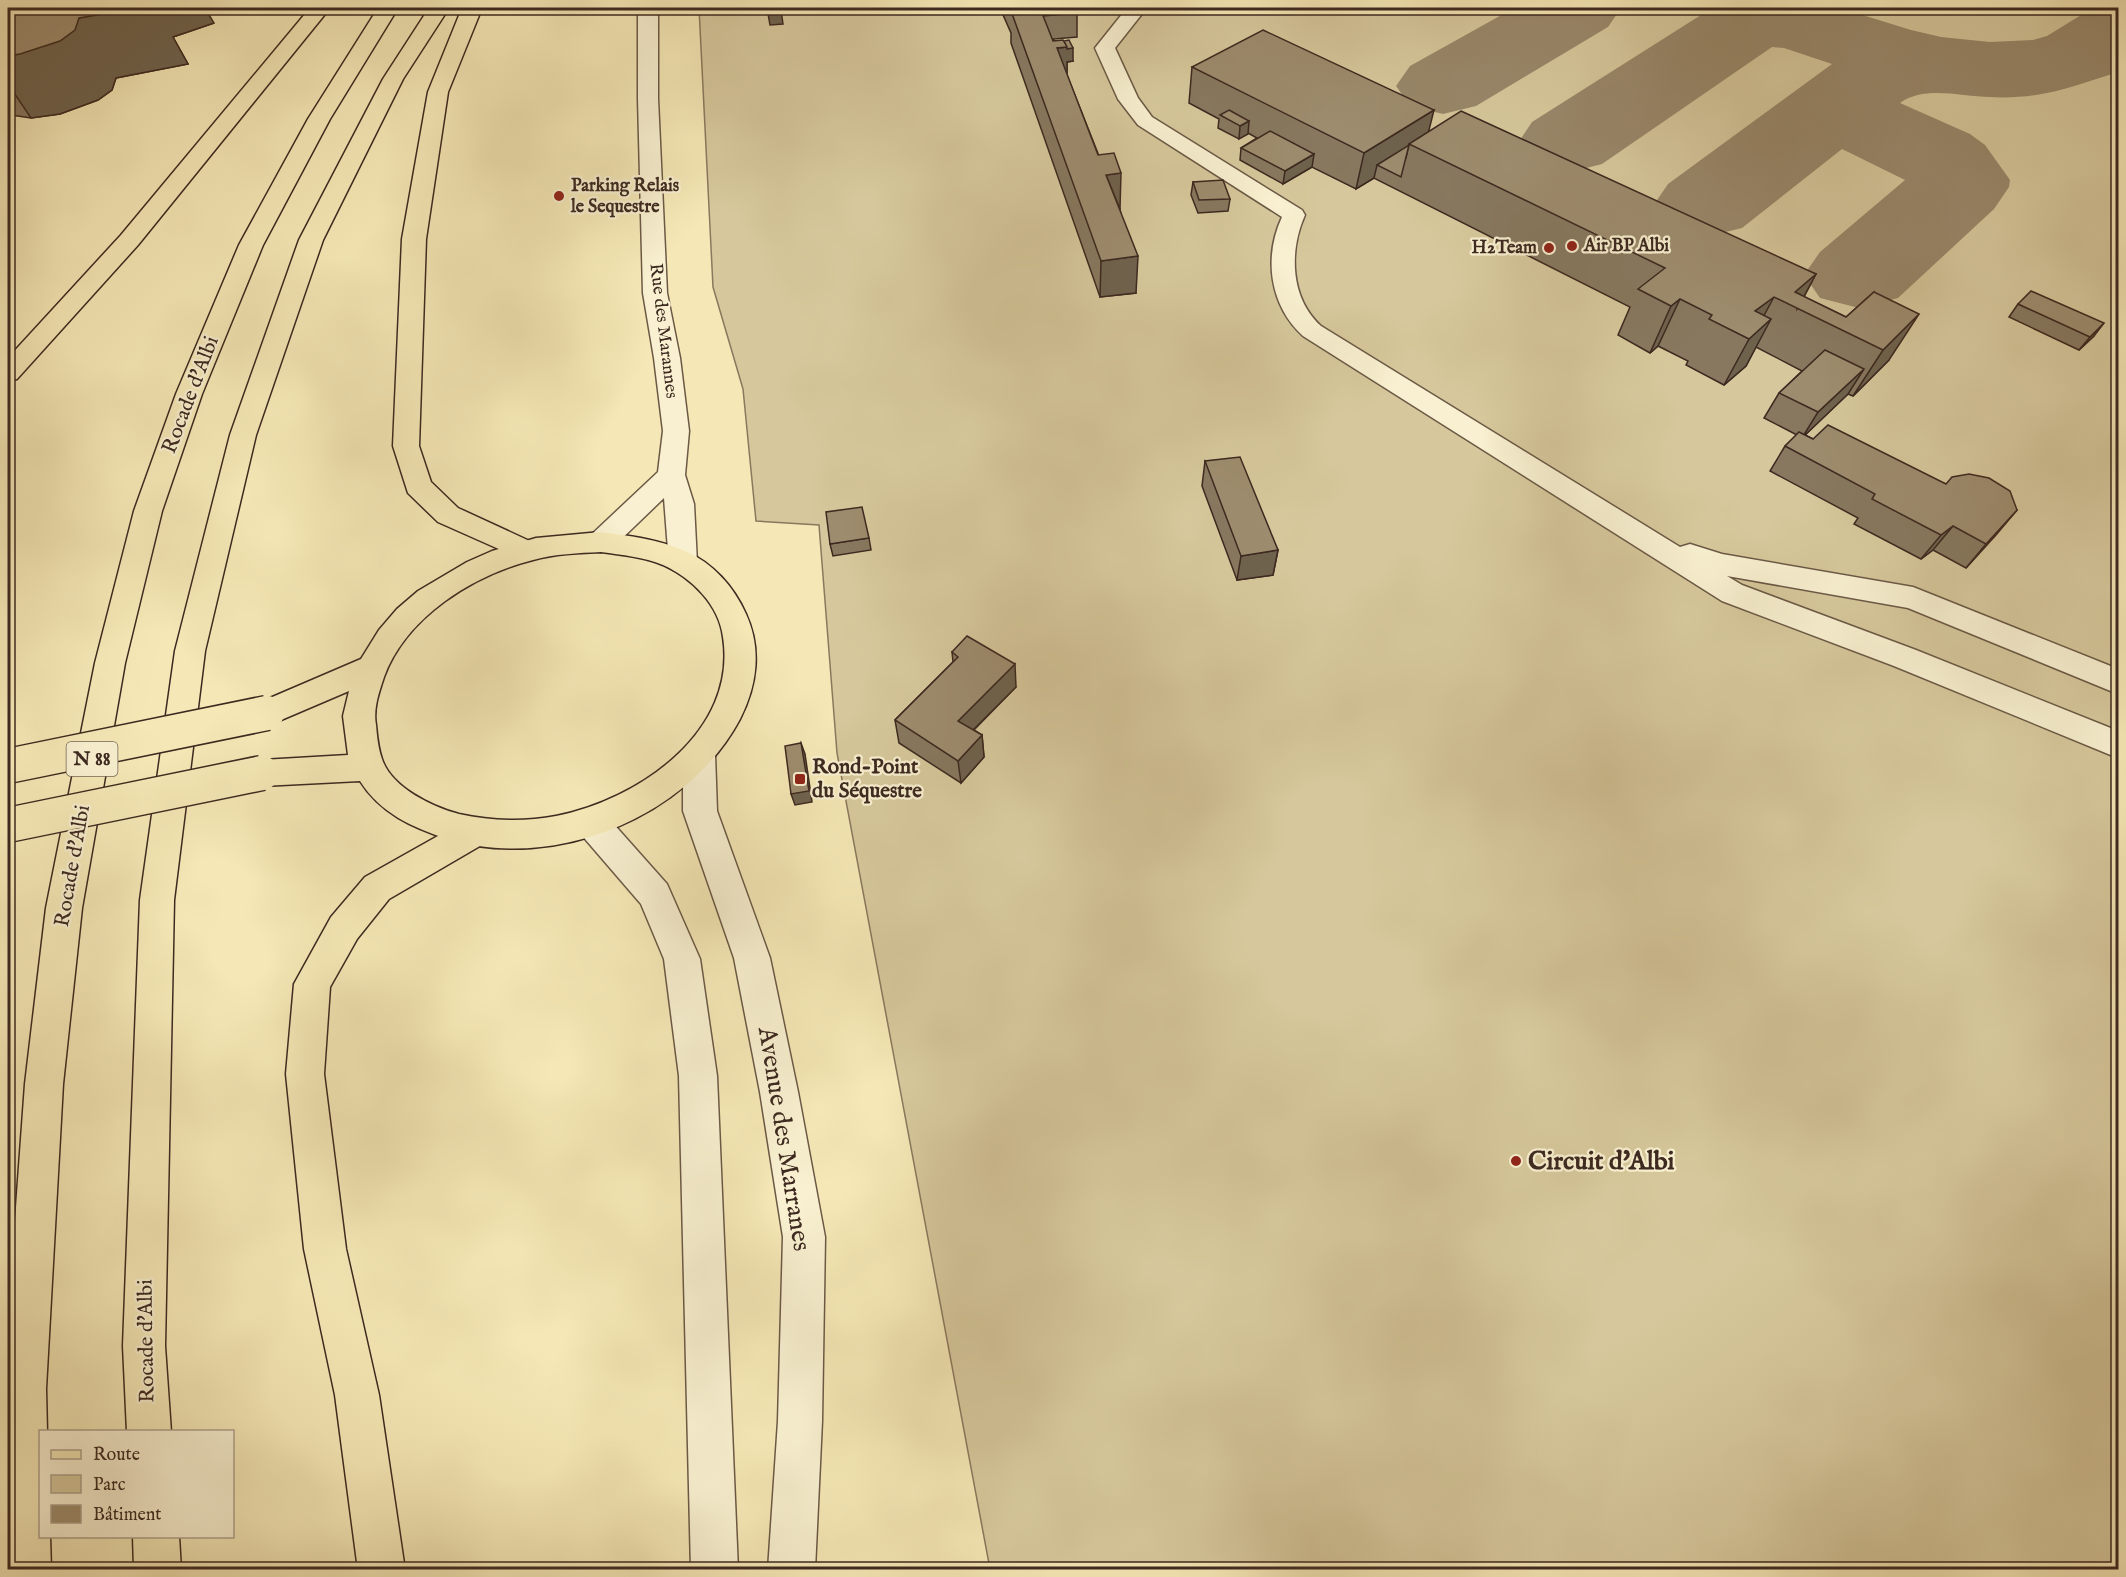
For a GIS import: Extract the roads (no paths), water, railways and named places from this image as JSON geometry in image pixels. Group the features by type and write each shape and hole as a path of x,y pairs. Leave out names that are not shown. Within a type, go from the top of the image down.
{"main road":[{"path":"8,373 48,332 161,205 320,8"},
{"name":"Rocade d'Albi","path":"28,1569 24,1389 44,1083 64,908 110,663 148,511 189,394 251,245 319,118 388,8"},
{"name":"Rocade d'Albi","path":"149,1430 144,1346 157,900 190,651 243,435 311,240 393,79 439,8"},
{"path":"472,8 438,92 414,239 406,446 418,486 448,515 526,551"},
{"path":"601,542 645,548 683,563 717,589 738,624 742,666 730,710 699,754 651,794 591,822 531,835 473,833 428,820 393,797 369,767 358,719 370,668 396,629 433,595 477,569 526,551 563,544 601,542"},
{"path":"8,766 267,713 370,668"},
{"path":"8,825 262,773 369,767"},
{"path":"382,1569 357,1395 326,1249 305,1074 312,984 344,928 377,888 473,833"},
{"path":"156,1538 158,1569"}],"street":[{"name":"Rue des Marannes","path":"648,8 648,99 655,293 667,358 676,431 670,475 680,504 683,563"},
{"path":"1135,10 1105,48 1128,99 1146,121 1294,215 1284,235 1282,259 1290,302 1298,318 1329,343 1732,593 1905,658 2118,745"},
{"path":"601,542 670,475"},
{"path":"1638,534 1721,564 1913,598 2118,682"},
{"name":"Avenue des Marranes","path":"699,754 700,811 752,957 779,1092 804,1238 800,1421 790,1569"},
{"path":"591,822 655,895 681,960 698,1076 715,1569"}],"place":[{"name":"Parking Relais le Sequestre","path":"559,196"},
{"name":"Air BP Albi","path":"1572,246"},
{"name":"H2Team","path":"1549,248"},
{"name":"Rond-Point du Séquestre","path":"800,779"},
{"name":"Circuit d'Albi","path":"1516,1161"}]}
